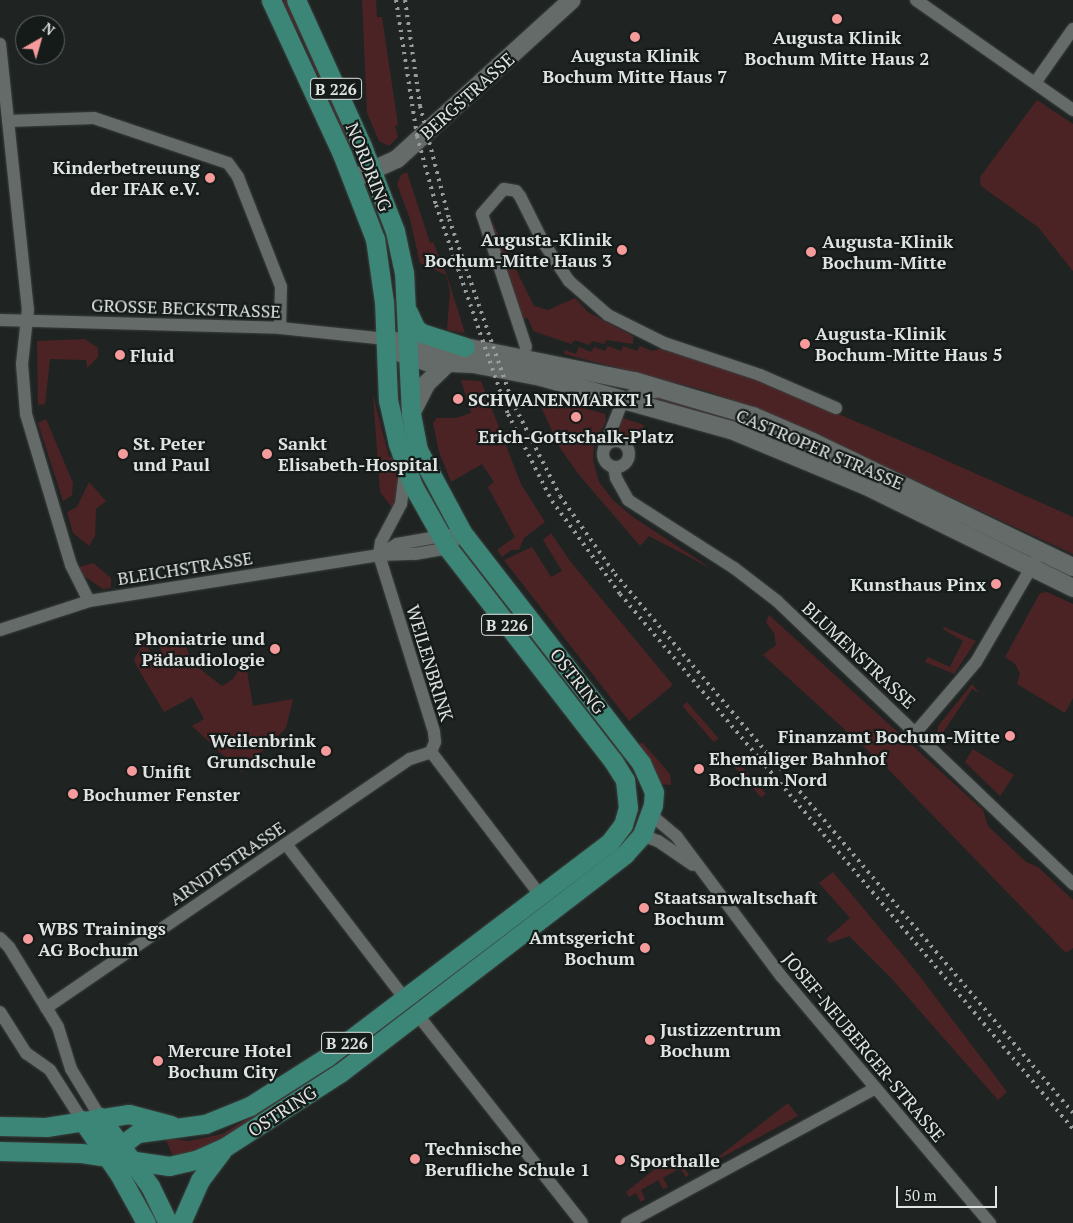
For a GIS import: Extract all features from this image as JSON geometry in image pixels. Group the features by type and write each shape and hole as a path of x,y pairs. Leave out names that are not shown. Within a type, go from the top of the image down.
{"main road":[{"name":"NORDRING","path":"271,0 353,179 376,240 381,341"},
{"name":"NORDRING","path":"296,0 373,172 395,231 407,309 408,350"},
{"name":"BERGSTRASSE","path":"353,179 373,172 397,159 572,0"},
{"path":"407,309 416,329 422,333 466,346"},
{"path":"381,341 408,350"},
{"name":"B 226","path":"381,341 388,400 405,468 444,542"},
{"name":"CASTROPER STRASSE","path":"408,350 451,350 466,346 634,381 670,394 753,416 1037,559 1073,588"},
{"name":"B 226","path":"408,350 411,414 418,450 462,532"},
{"name":"CASTROPER STRASSE","path":"408,350 448,363 473,364 526,374 710,422 759,439 1037,559 1073,567"},
{"path":"411,414 426,384 448,363"},
{"name":"OSTRING","path":"131,1161 180,1165 225,1147 332,1078 538,923 630,849 642,834 650,814 654,792 641,763 462,532"},
{"name":"OSTRING","path":"113,1151 138,1133 174,1126 205,1124 250,1106 327,1057 610,842 626,815 628,794 613,761 444,542"},
{"path":"626,815 650,814"},
{"path":"626,815 642,834"},
{"path":"538,923 540,895"},
{"path":"405,999 417,1014"},
{"name":"OSTRING","path":"91,1123 136,1114 174,1126"},
{"path":"56,1151 91,1123 113,1151 146,1223"},
{"name":"B 226","path":"0,1126 46,1127 91,1123"},
{"name":"B 226","path":"181,1223 200,1180 225,1147"},
{"path":"0,1151 113,1151 131,1161 154,1193 168,1223"}],"street":[{"path":"916,0 1073,110"},
{"path":"1034,83 1073,29"},
{"path":"0,44 28,309 22,364 29,428 71,565 89,601"},
{"path":"8,121 94,118 228,163 238,177 281,287 280,328"},
{"path":"526,347 482,214 504,189 511,189 520,196 544,242 569,281 608,315 664,343 760,375 836,408"},
{"name":"GROSSE BECKSTRASSE","path":"0,320 280,328 381,341"},
{"path":"604,448 623,400 639,390 670,394"},
{"path":"604,448 614,441 627,448 625,463 614,467"},
{"name":"BLUMENSTRASSE","path":"604,448 604,459 614,467 616,478 628,500 734,568 777,601 1073,884"},
{"path":"380,555 381,542 401,504 405,468"},
{"name":"BLEICHSTRASSE","path":"0,630 89,601 380,555 397,544 444,542 462,532"},
{"name":"WEILENBRINK","path":"380,555 434,732 435,742 431,752"},
{"path":"916,732 976,662 1037,559"},
{"path":"431,752 540,895"},
{"name":"ARNDTSTRASSE","path":"46,1008 410,759 431,752"},
{"name":"JOSEF-NEUBERGER-STRASSE","path":"650,814 670,829 697,868 781,976 990,1223"},
{"name":"JOSEF-NEUBERGER-STRASSE","path":"642,834 658,841 697,868"},
{"path":"286,844 405,999"},
{"path":"0,938 9,946 64,1040 71,1068 91,1123"},
{"path":"0,1012 26,1053 50,1070 91,1123"},
{"path":"417,1014 582,1223"},
{"path":"627,1223 874,1088"}],"shaded area":[{"path":"279,0 289,0 354,144 349,146 300,35"},
{"path":"362,0 376,0 377,17 382,17 398,125 395,126 398,137 389,146 379,141 367,113"},
{"path":"1037,100 1073,124 1073,271 1038,227 981,186 980,177"},
{"path":"407,172 430,243 433,242 447,276 465,333 447,330 450,291 446,275 420,263 410,219 397,184 401,175"},
{"path":"492,222 534,306 548,310 575,298 588,312 633,336 633,344 607,340 604,344 593,341 589,345 575,340 571,344 533,331 528,318 522,319 488,223"},
{"path":"85,339 98,348 98,357 87,368 86,360 50,359 45,404 38,405 37,341"},
{"path":"608,346 621,351 623,346 637,351 640,346 652,351 660,349 743,373 1073,517 1073,554 780,418 707,391 564,354 565,350 576,354 579,347 591,352 594,347 605,351"},
{"path":"461,380 481,381 521,484 545,522 524,538 519,550 511,550 502,557 497,550 515,537 488,487 494,482 482,464 451,482 439,452 433,423 437,418 456,418 471,413"},
{"path":"535,394 605,414 606,421 594,444 593,460 599,482 613,500 633,517 712,569 649,536 640,546 580,476 560,448"},
{"path":"373,395 389,457 395,457 398,469 399,492 393,509 380,492"},
{"path":"637,397 656,397 739,418 806,445 1024,552 740,426"},
{"path":"620,417 644,425 641,438 631,439 616,433"},
{"path":"46,419 73,483 72,495 63,501 38,423"},
{"path":"89,482 106,501 96,509 95,536 89,546 73,533 67,512 77,507"},
{"path":"551,533 570,561 673,685 629,721 504,560 532,547 551,577 562,571 543,540"},
{"path":"93,563 111,578 111,588 103,589 84,576 79,567"},
{"path":"1047,592 1073,604 1073,698 1065,713 1017,684 1020,673 1015,664 1005,657 1040,593"},
{"path":"769,615 983,810 988,826 1026,862 1038,867 1073,900 1073,948 1066,953 887,768 763,655 776,645 774,633 766,622"},
{"path":"944,627 976,641 954,674 925,662 928,657 950,667 963,641 943,629"},
{"path":"166,640 186,646 192,663 222,686 233,679 249,654 251,670 247,671 253,706 293,699 286,728 241,772 192,726 204,719 192,697 164,712 136,665 134,660 144,641 154,659 163,656 159,645"},
{"path":"972,684 979,693 972,689 940,737 953,753 937,737 938,726"},
{"path":"687,702 718,738 714,742 682,706"},
{"path":"642,742 670,774 671,785 658,784 638,745"},
{"path":"973,749 1014,775 1000,796 965,762"},
{"path":"733,756 766,794 761,798 728,760"},
{"path":"833,872 915,970 1007,1092 998,1100 891,978 849,936 830,943 826,939 850,918 819,883"},
{"path":"321,1074 207,1149 174,1158 165,1138 189,1141 222,1134"},
{"path":"788,1103 798,1116 713,1162 713,1161"},
{"path":"674,1154 689,1175 686,1177 680,1168 663,1178 668,1187 663,1189 658,1180 641,1190 645,1199 641,1202 636,1193 629,1197 626,1192"}],"railway":[{"path":"396,0 417,136 436,205 508,414 552,501 620,594 1073,1129"},
{"path":"405,0 420,106 449,219 512,401 560,496 615,574 1073,1113"}],"place":[{"name":"Augusta Klinik Bochum Mitte Haus 2","path":"837,19"},
{"name":"Augusta Klinik Bochum Mitte Haus 7","path":"635,37"},
{"name":"Kinderbetreuung der IFAK e.V.","path":"210,178"},
{"name":"Augusta-Klinik Bochum-Mitte Haus 3","path":"622,250"},
{"name":"Augusta-Klinik Bochum-Mitte","path":"811,252"},
{"name":"Augusta-Klinik Bochum-Mitte Haus 5","path":"805,344"},
{"name":"Fluid","path":"120,355"},
{"name":"SCHWANENMARKT 1","path":"458,399"},
{"name":"Erich-Gottschalk-Platz","path":"576,417"},
{"name":"St. Peter und Paul","path":"123,454"},
{"name":"Sankt Elisabeth-Hospital","path":"267,454"},
{"name":"Kunsthaus Pinx","path":"996,584"},
{"name":"Phoniatrie und Pädaudiologie","path":"275,649"},
{"name":"Finanzamt Bochum-Mitte","path":"1010,736"},
{"name":"Weilenbrink Grundschule","path":"326,751"},
{"name":"Ehemaliger Bahnhof Bochum Nord","path":"699,769"},
{"name":"Unifit","path":"132,771"},
{"name":"Bochumer Fenster","path":"73,794"},
{"name":"Staatsanwaltschaft Bochum","path":"644,908"},
{"name":"WBS Trainings AG Bochum","path":"28,939"},
{"name":"Amtsgericht Bochum","path":"645,948"},
{"name":"Justizzentrum Bochum","path":"650,1040"},
{"name":"Mercure Hotel Bochum City","path":"158,1061"},
{"name":"Technische Berufliche Schule 1","path":"415,1159"},
{"name":"Sporthalle","path":"620,1160"}]}
